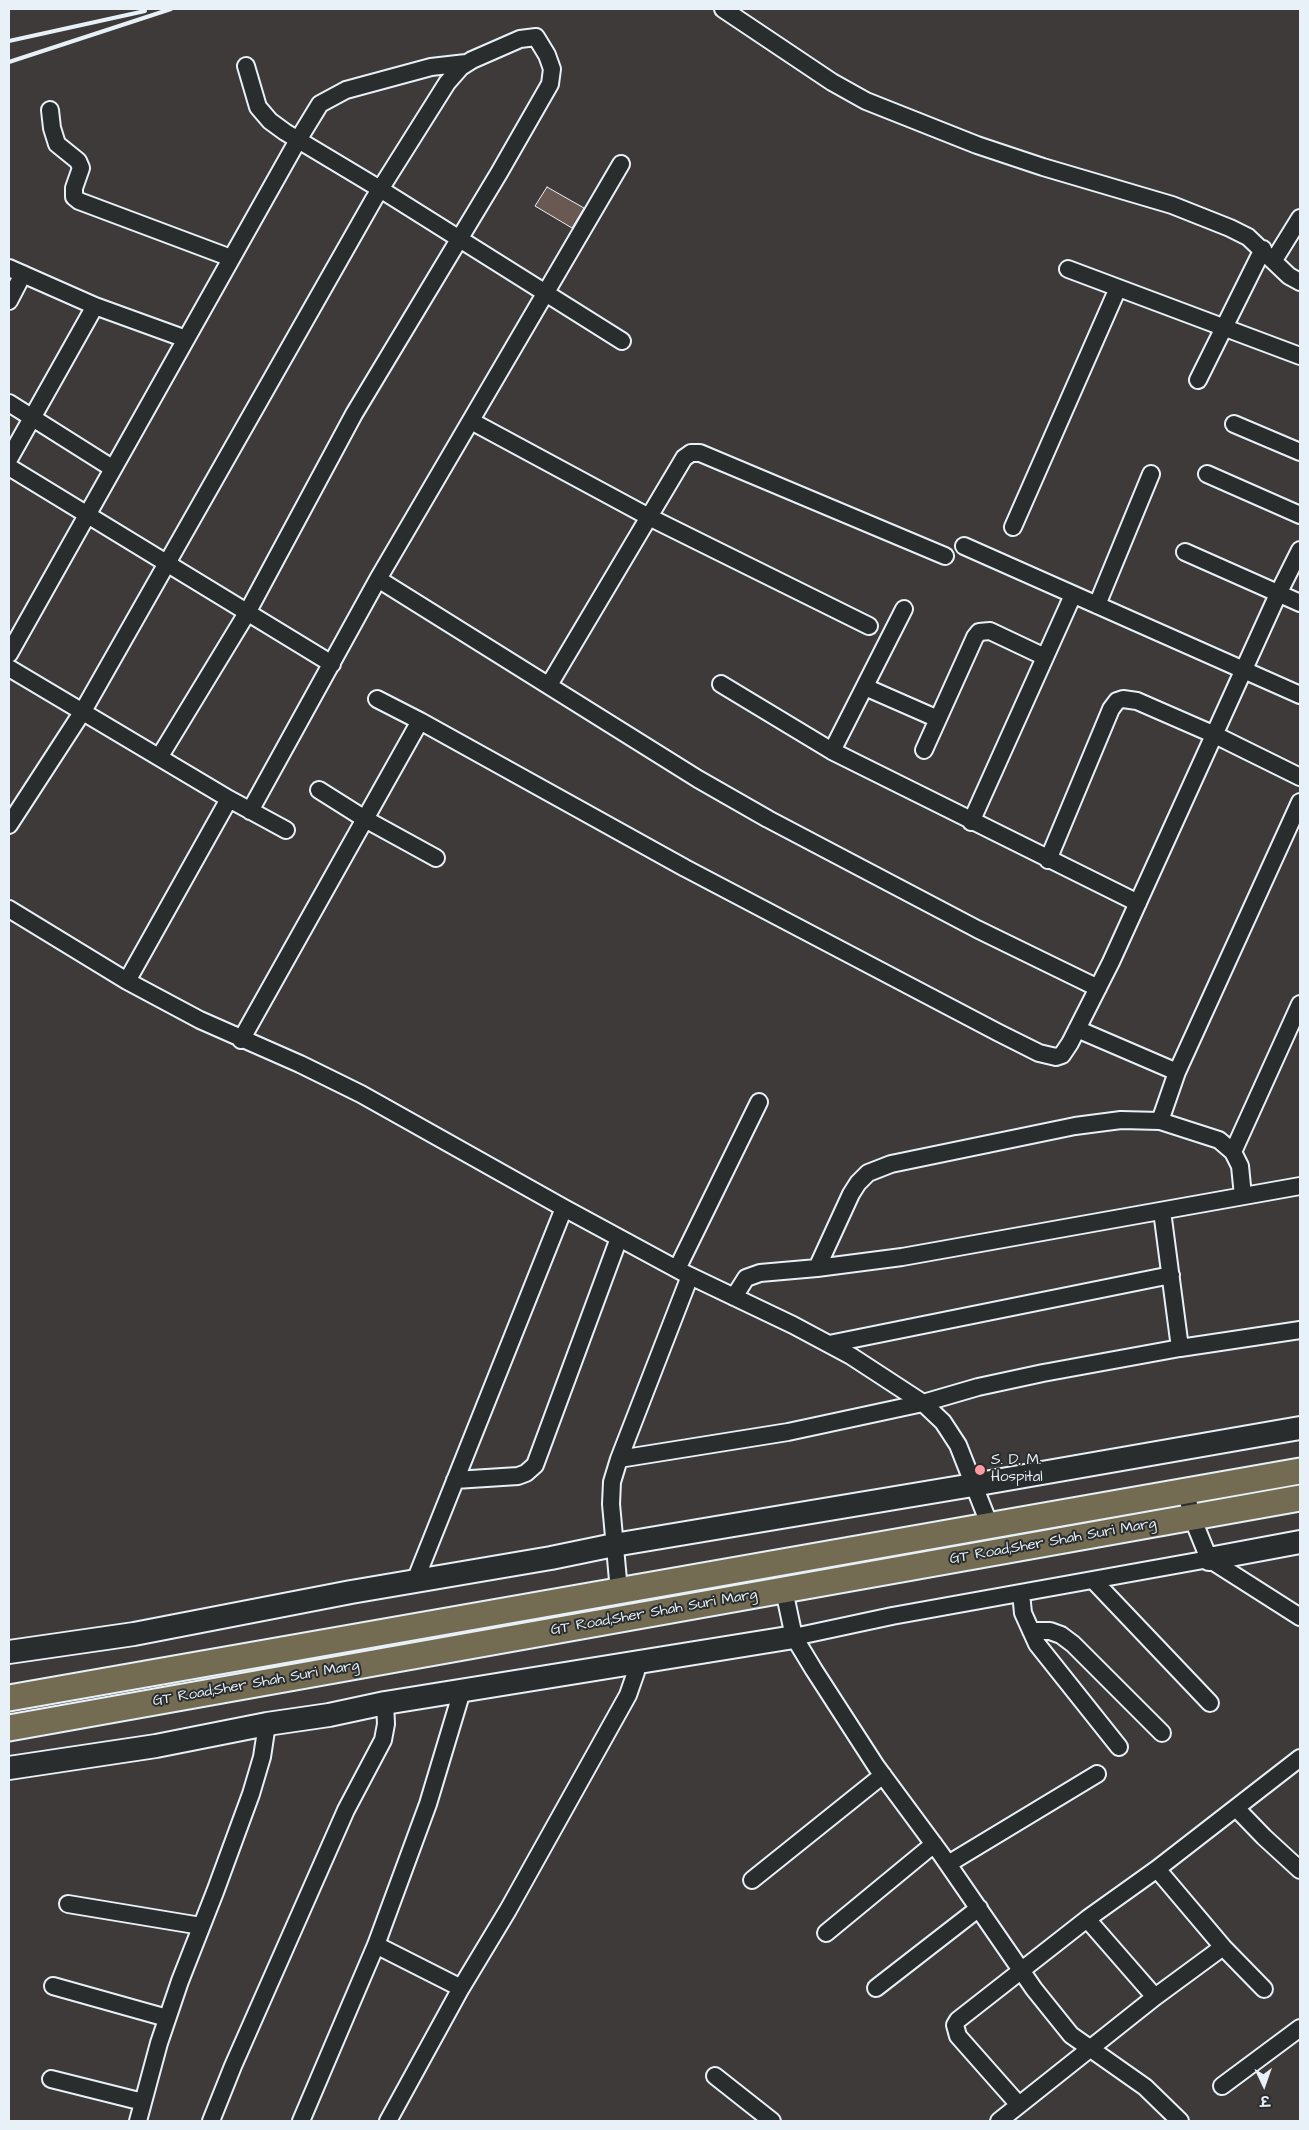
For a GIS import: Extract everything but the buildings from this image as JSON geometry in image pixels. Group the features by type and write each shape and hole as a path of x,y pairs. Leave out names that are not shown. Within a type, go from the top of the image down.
{"main road":[{"path":"9,1652 134,1634 614,1545 1300,1428"},
{"name":"GT Road;Sher Shah Suri Marg","path":"9,1698 1300,1471"},
{"name":"GT Road;Sher Shah Suri Marg","path":"9,1728 1300,1498"},
{"path":"1209,1559 1300,1542"},
{"path":"9,1768 156,1746 385,1703 794,1637"}],"street":[{"path":"723,9 832,82 866,101 986,148 1172,205 1230,228 1248,238 1268,254 1289,276 1300,282"},
{"path":"9,654 85,515 320,104 346,90 431,67 466,63 520,39 536,37 539,39 552,69 550,84 499,173 354,414 247,613 160,756"},
{"path":"9,825 82,710 380,190 447,84 466,63"},
{"path":"246,66 258,107 270,121 622,341"},
{"path":"50,110 52,128 57,144 78,161 81,168 74,188 74,197 79,202 231,258"},
{"path":"250,811 378,579 621,164"},
{"path":"1198,380 1223,327 1268,254 1300,218"},
{"path":"1068,269 1300,356"},
{"path":"9,301 16,271 94,306 186,339"},
{"path":"1014,527 1118,288"},
{"path":"9,459 94,306"},
{"path":"9,404 112,468"},
{"path":"471,421 649,517 869,626"},
{"path":"1234,424 1300,452"},
{"path":"549,686 684,458 691,453 700,453 945,556"},
{"path":"9,467 332,664"},
{"path":"1097,605 1151,474"},
{"path":"1207,474 1300,515"},
{"path":"964,546 1300,695"},
{"path":"377,699 685,868 1039,1053 1052,1057 1062,1055 1098,988 1243,670 1300,550"},
{"path":"1185,552 1279,592 1300,603"},
{"path":"378,579 698,779 768,819 977,929 1098,988"},
{"path":"971,822 1073,595"},
{"path":"832,751 904,609"},
{"path":"924,750 975,637 979,632 990,631 1045,657"},
{"path":"9,668 160,756 229,799 286,830"},
{"path":"721,684 832,751 971,822 1138,903"},
{"path":"864,687 938,719"},
{"path":"1048,860 1111,709 1117,701 1123,699 1137,701 1215,735 1300,777"},
{"path":"241,1040 420,721"},
{"path":"318,790 365,819 436,858"},
{"path":"127,981 229,799"},
{"path":"1160,1121 1177,1072 1300,802"},
{"path":"9,909 127,981 200,1020 241,1040 300,1064 361,1094 684,1273 851,1356 923,1403 943,1422 958,1444 990,1526"},
{"path":"1234,1152 1300,1004"},
{"path":"1077,1029 1177,1072"},
{"path":"619,1591 611,1504 612,1482 684,1273 759,1102"},
{"path":"817,1268 851,1194 868,1173 891,1164 1075,1126 1121,1120 1160,1121 1219,1140 1234,1152 1240,1166 1243,1196"},
{"path":"734,1297 742,1282 749,1275 902,1257 1243,1196 1299,1182"},
{"path":"414,1581 564,1208"},
{"path":"1162,1211 1180,1348"},
{"path":"455,1480 518,1476 526,1473 535,1465 619,1238"},
{"path":"829,1344 1171,1275"},
{"path":"619,1459 788,1432 923,1403 978,1387 1043,1373 1180,1348 1300,1330"},
{"path":"1186,1492 1192,1517 1209,1559 1300,1617"},
{"path":"794,1637 892,1616 1209,1559"},
{"path":"1093,1580 1210,1703"},
{"path":"784,1590 794,1637 883,1775 1060,2023 1090,2050 1145,2087 1180,2121"},
{"path":"1020,1594 1023,1613 1037,1644 1119,1747"},
{"path":"1031,1631 1050,1631 1061,1635 1074,1644 1162,1733"},
{"path":"388,2121 461,1988 508,1910 628,1695 636,1672 635,1663"},
{"path":"301,2121 376,1945 428,1804 462,1691"},
{"path":"212,2121 241,2049 338,1828 383,1740 386,1724 385,1703"},
{"path":"138,2121 180,1981 251,1794 262,1757 267,1724"},
{"path":"1019,2105 963,2043 954,2025 971,2008 1022,1972 1087,1919 1157,1870 1300,1758"},
{"path":"948,1864 1097,1774"},
{"path":"752,1880 883,1775"},
{"path":"1236,1808 1300,1870"},
{"path":"826,1932 934,1844"},
{"path":"1157,1870 1223,1947 1264,1989"},
{"path":"68,1904 202,1926"},
{"path":"876,1988 979,1908"},
{"path":"1087,1919 1155,1997"},
{"path":"376,1945 461,1988"},
{"path":"1000,2121 1155,1997 1223,1947"},
{"path":"53,1986 168,2018"},
{"path":"1222,2086 1300,2028"},
{"path":"715,2076 772,2121"},
{"path":"51,2078 143,2102"}],"railway":[{"path":"9,62 171,9"},
{"path":"9,41 145,11"}],"place":[{"name":"S. D. M. Hospital","path":"980,1470"}]}
